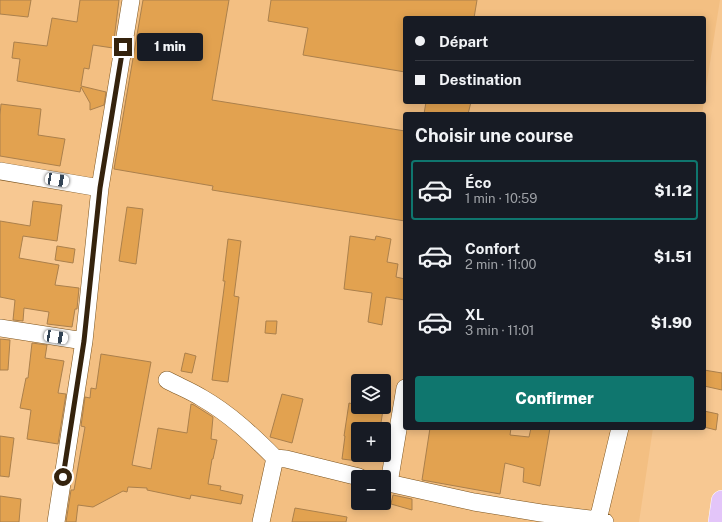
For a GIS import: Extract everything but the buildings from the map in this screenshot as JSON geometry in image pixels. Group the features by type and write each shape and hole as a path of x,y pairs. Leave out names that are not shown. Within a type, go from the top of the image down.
{"main road":[{"path":"719,522 722,501"}],"street":[{"path":"56,522 84,341 100,188 131,0"},
{"path":"0,171 100,188"},
{"path":"0,328 84,341"},
{"path":"167,380 202,398 225,413 252,434 275,458 286,459 351,475"},
{"path":"388,470 403,398"},
{"path":"391,483 474,502 602,521 620,430"},
{"path":"261,522 275,458"}],"shaded area":[{"path":"0,0 720,0 706,88 706,16 403,16 403,104 704,104 702,112 403,112 403,430 653,430 639,522 56,522 110,182 0,164"}],"route":[{"path":"63,477 84,341 100,188 123,47"}]}
